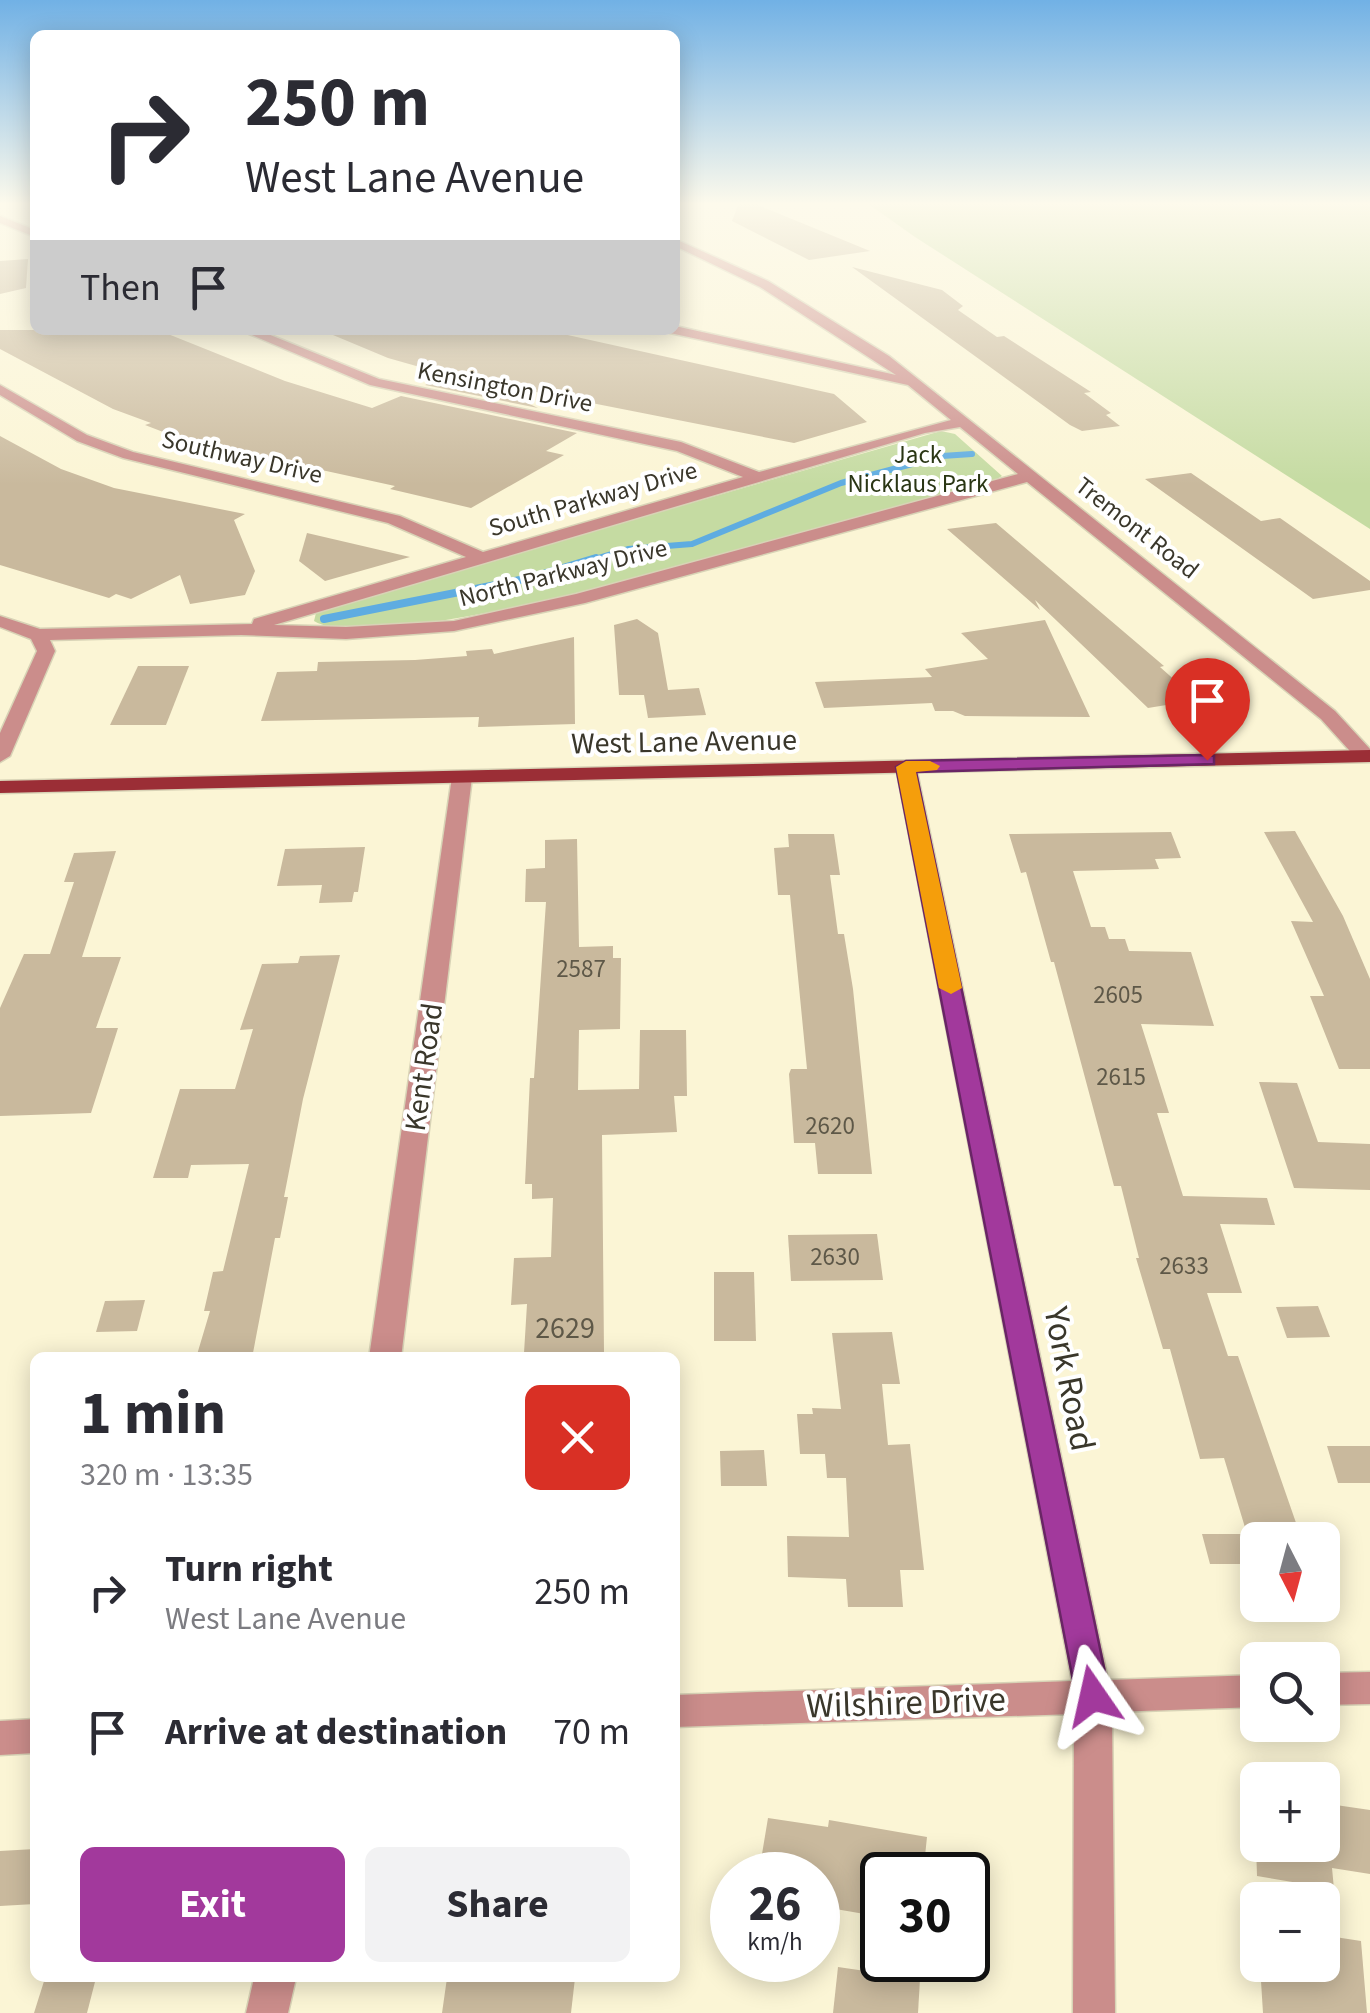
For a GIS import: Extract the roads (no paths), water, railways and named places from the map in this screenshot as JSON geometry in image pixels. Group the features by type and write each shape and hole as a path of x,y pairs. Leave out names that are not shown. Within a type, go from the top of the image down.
{"main road":[{"name":"West Lane Avenue","path":"0,787 1368,760"}],"street":[{"name":"Tremont Road","path":"784,297 921,391 1328,716 1368,760"},
{"path":"680,331 880,374 921,391"},
{"name":"Kensington Drive","path":"259,335 375,382 681,447 758,477"},
{"path":"839,365 860,354 859,345"},
{"name":"Southway Drive","path":"0,389 82,438 128,455 394,519 480,557"},
{"name":"South Parkway Drive","path":"241,629 758,477 959,423"},
{"name":"North Parkway Drive","path":"38,635 241,629 402,631 524,613 1028,477"},
{"path":"0,621 38,635 46,651 0,756"},
{"name":"York Road","path":"906,767 1093,1696 1094,2013"},
{"name":"Kent Road","path":"385,1352 462,777"},
{"path":"1340,1689 1370,1688"},
{"name":"Wilshire Drive","path":"680,1711 1240,1692"},
{"path":"0,1738 30,1736"},
{"path":"267,2013 274,1982"}],"waterway":[{"path":"588,561 628,549 692,544 841,483 942,456 972,454"},
{"path":"324,619 530,578 596,558"}],"park label":[{"name":"Jack Nicklaus Park","path":"918,470"}]}
